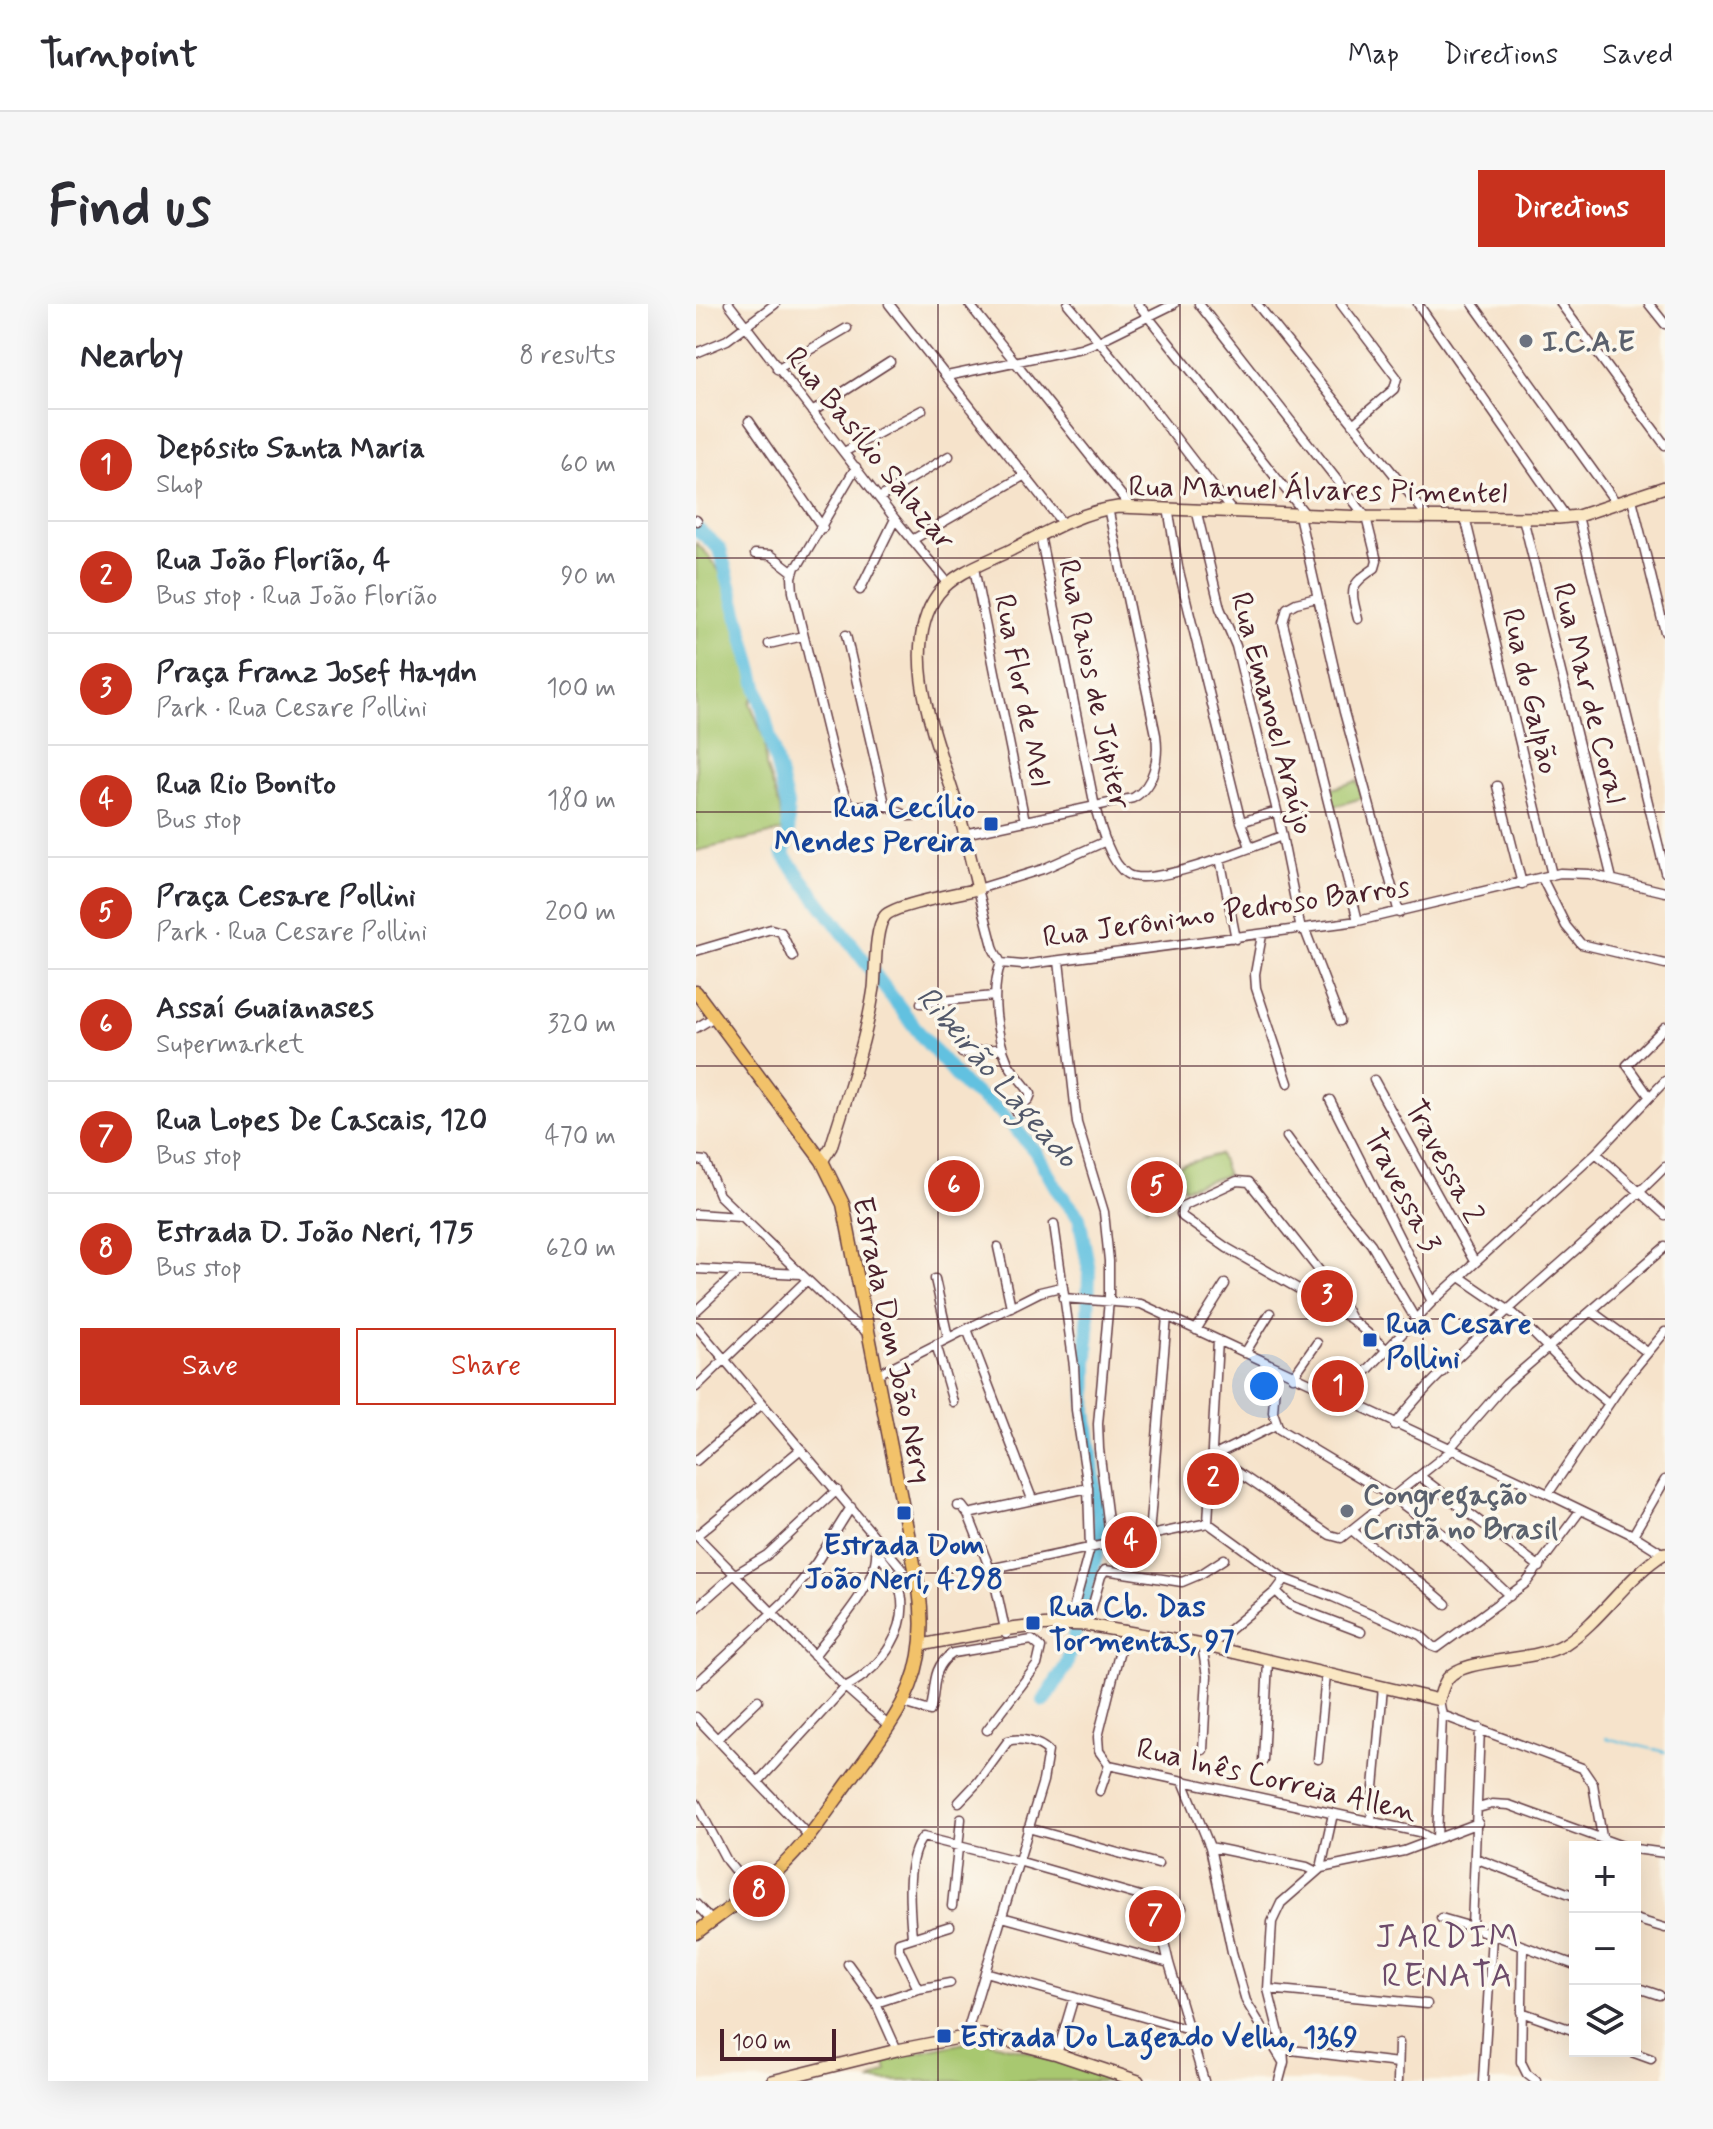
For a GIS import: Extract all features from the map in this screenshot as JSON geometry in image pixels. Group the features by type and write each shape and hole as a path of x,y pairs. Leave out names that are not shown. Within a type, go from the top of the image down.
{"main road":[{"name":"Estrada Dom João Nery","path":"696,984 699,996 822,1161 846,1217 919,1589 921,1645 915,1676 904,1703 809,1836 776,1872 696,1933"}],"street":[{"name":"Rua Basílio Salazar","path":"729,304 948,583"},
{"path":"696,353 713,348 775,304"},
{"path":"889,304 1063,524"},
{"path":"969,304 1130,506"},
{"path":"1068,304 1232,511"},
{"path":"1138,304 1302,515 1317,598 1399,913"},
{"path":"947,376 1099,341 1174,304"},
{"path":"1199,304 1366,517 1377,561 1375,568 1353,585 1358,619"},
{"path":"1257,304 1428,517"},
{"path":"1341,304 1397,378 1394,389 1353,424"},
{"path":"1418,304 1573,517 1665,872"},
{"path":"1473,304 1617,504"},
{"path":"1561,304 1665,445"},
{"path":"1649,304 1664,322"},
{"path":"777,369 847,328"},
{"path":"812,412 890,362"},
{"path":"844,452 922,410"},
{"path":"749,421 823,528"},
{"path":"879,498 949,456"},
{"path":"856,467 823,528 796,568 793,592 846,800 854,806 885,804 908,816 958,810"},
{"path":"912,540 1025,475"},
{"name":"Rua Manuel Álvares Pimentel","path":"1001,963 994,950 958,810 931,723 920,661 927,616 948,583 1063,524 1108,508 1130,506 1366,517 1573,517 1665,487"},
{"path":"1632,499 1665,632"},
{"path":"964,834 1095,807 1141,794 1150,779 1157,747 1108,508"},
{"path":"1168,508 1185,595 1241,822 1250,847"},
{"name":"Rua Emanoel Araújo","path":"1196,509 1220,608 1236,646 1303,930 1340,1021"},
{"name":"Rua do Galpão","path":"1465,517 1552,875"},
{"name":"Rua Mar de Coral","path":"1523,518 1612,879"},
{"path":"860,590 895,519"},
{"name":"Rua Raios de Júpiter","path":"1040,535 1095,807 1106,841 1122,869 1135,876 1170,873 1220,858"},
{"path":"755,554 771,555 796,568"},
{"name":"Rua Flor de Mel","path":"974,568 1025,821"},
{"path":"1317,598 1287,608 1283,623 1358,921"},
{"path":"846,635 885,804"},
{"path":"769,644 803,636"},
{"path":"1497,786 1522,884"},
{"path":"1241,822 1277,811"},
{"path":"1236,939 1220,858 1282,836"},
{"path":"822,1161 831,1147 866,1032 883,918 896,909 1032,873 1106,841"},
{"name":"Rua Jerônimo Pedroso Barros","path":"1001,963 1059,961 1303,930 1399,913 1574,872 1665,892"},
{"path":"1542,878 1566,926 1581,944 1665,964"},
{"path":"696,951 771,929 781,932 793,957"},
{"path":"1262,935 1255,974 1256,988 1288,1083"},
{"path":"1059,961 1077,1123 1104,1212 1109,1261 1109,1300 1098,1424 1109,1544"},
{"path":"1001,963 994,983 994,996 1003,1048 1011,1068 1031,1094 1016,1111"},
{"path":"921,1003 994,996"},
{"path":"696,1028 716,1016"},
{"path":"1649,1096 1627,1065 1665,1027"},
{"path":"962,1053 1003,1048"},
{"name":"Travessa 2","path":"1374,1080 1475,1263"},
{"path":"1341,1398 1432,1302 1596,1153 1665,1081"},
{"name":"Travessa 3","path":"1330,1100 1432,1302"},
{"path":"1287,1137 1371,1244 1416,1320"},
{"path":"1596,1153 1665,1215"},
{"path":"701,1161 719,1195 848,1319 868,1333"},
{"path":"1395,1425 1413,1401 1507,1309 1665,1167"},
{"path":"1351,1319 1326,1279 1249,1182 1237,1181 1183,1206 1183,1217 1227,1248 1351,1319 1386,1349"},
{"path":"696,1214 741,1217"},
{"path":"1054,1224 1074,1366 1092,1548 1069,1624"},
{"path":"998,1247 1011,1307"},
{"path":"1211,1459 1227,1465 1335,1538 1341,1538 1421,1477 1451,1449 1506,1384 1665,1247"},
{"path":"696,1269 805,1277"},
{"path":"696,1311 739,1271"},
{"path":"696,1387 805,1277"},
{"path":"1460,1277 1507,1309 1608,1403"},
{"path":"935,1279 948,1337"},
{"path":"1312,1297 1326,1279"},
{"path":"1196,1330 1225,1284"},
{"path":"876,1375 1040,1292 1061,1287"},
{"path":"1063,1298 1141,1304 1548,1494 1633,1535 1664,1554 1642,1570 1563,1645 1536,1656 1461,1668 1449,1677 1439,1700 1442,1715 1435,1839"},
{"path":"1591,1311 1647,1352"},
{"path":"1245,1353 1270,1313"},
{"path":"1149,1535 1167,1316"},
{"path":"696,1326 919,1589"},
{"path":"967,1329 1032,1499"},
{"path":"1548,1494 1608,1403 1665,1332"},
{"path":"1208,1523 1218,1340"},
{"path":"1293,1377 1317,1343"},
{"path":"936,1344 953,1402"},
{"path":"1276,1368 1273,1401 1276,1425 1295,1440 1394,1498 1448,1538 1510,1596"},
{"path":"696,1461 762,1404"},
{"path":"1211,1459 1276,1425"},
{"path":"801,1449 696,1535 845,1687 889,1726"},
{"path":"1421,1477 1540,1567"},
{"path":"1633,1535 1665,1480"},
{"path":"968,1514 1088,1488"},
{"path":"696,1608 735,1574 767,1555 837,1490"},
{"path":"958,1506 962,1506 968,1514 989,1569 1006,1630 1006,1645"},
{"path":"696,1684 773,1614 816,1563 851,1507"},
{"path":"989,1569 1208,1523 1288,1580 1420,1635 1435,1648 1526,1583 1580,1511"},
{"path":"758,1782 845,1687 858,1681 879,1661 896,1637 903,1607 898,1584 876,1551 870,1530"},
{"path":"1353,1531 1446,1604"},
{"path":"814,1656 865,1587 875,1568 876,1551"},
{"path":"1087,1625 1105,1570 1182,1582 1224,1559"},
{"path":"1205,1646 1288,1580"},
{"path":"1276,1591 1290,1605 1361,1632"},
{"path":"921,1645 1006,1630 1087,1625 1205,1646 1439,1700"},
{"path":"1100,1791 1109,1765 1099,1751 1098,1737 1125,1630"},
{"path":"904,1703 930,1711 932,1687 948,1655 1032,1640 1041,1648 1041,1656 987,1730"},
{"path":"1203,1750 1207,1676 1205,1646"},
{"path":"1263,1761 1268,1661"},
{"path":"1318,1759 1326,1675"},
{"path":"1371,1821 1383,1687"},
{"path":"717,1739 758,1700"},
{"path":"1442,1715 1582,1768 1593,1784 1602,1837"},
{"path":"696,1717 809,1836"},
{"path":"1472,1927 1480,1728"},
{"path":"959,1802 1008,1741 1018,1739 1041,1745 1048,1751 1048,1760 966,2035"},
{"name":"Rua Inês Correia Allen","path":"1109,1765 1371,1821 1419,1832 1435,1839"},
{"path":"1183,1781 1210,1847 1232,1952 1246,2001 1284,2062"},
{"path":"696,1803 727,1861 752,1892"},
{"path":"1478,1808 1492,1804 1509,1805 1611,1841"},
{"path":"1279,2081 1284,2062 1283,2049 1268,1989 1269,1945 1275,1912 1318,1870 1333,1814"},
{"path":"952,1906 961,1819"},
{"path":"1210,1847 1318,1870 1404,1851 1478,1823"},
{"path":"1028,1828 1158,1864"},
{"path":"912,1937 910,1883 918,1844 923,1837 1182,1908"},
{"path":"1641,1850 1665,1853"},
{"path":"1475,1858 1569,1894"},
{"path":"1154,1900 1204,2081"},
{"path":"696,1904 712,1921"},
{"path":"1002,1917 1169,1963"},
{"path":"1441,1918 1569,1963"},
{"path":"1641,1921 1665,1928"},
{"path":"918,1989 898,1944 901,1940 950,1926"},
{"path":"1483,2081 1492,1935"},
{"path":"1523,1946 1521,2062 1527,2074 1536,2081"},
{"path":"848,1964 876,2003 897,2050"},
{"path":"985,1972 1189,2030"},
{"path":"876,2003 918,1989 950,1983"},
{"path":"1268,1989 1427,2004"},
{"path":"1641,1989 1659,1995"},
{"path":"1057,2054 1074,1997"},
{"path":"1521,2012 1569,2029"},
{"path":"772,2081 966,2035 991,2036 1138,2081"},
{"path":"1398,2081 1399,2043"},
{"path":"1283,2049 1398,2063"},
{"path":"1641,2055 1651,2059"}],"green space":[{"path":"696,543 716,566 727,588 740,642 752,667 757,689 750,703 765,741 766,766 780,808 783,831 696,851"},
{"path":"1357,781 1362,798 1332,807 1328,790"},
{"path":"1219,1154 1227,1175 1184,1188 1174,1167"},
{"path":"1167,1166 1177,1197 1147,1207 1136,1177"},
{"path":"980,2040 1055,2058 1115,2081 871,2081 887,2071 884,2059"}],"waterway":[{"name":"Ribeirão Lageado","path":"696,528 720,549 753,671 787,805 789,840 782,853 924,1039 965,1086 999,1110 1035,1151 1058,1191 1079,1217 1089,1270 1086,1411 1100,1530 1096,1556 1066,1666 1044,1701"},
{"path":"1606,1738 1665,1752"}],"place":[{"name":"I.C.A.E","path":"1526,341"},
{"name":"Rua Cecílio Mendes Pereira","path":"991,824"},
{"name":"Assaí Guaianases","path":"954,1186"},
{"name":"Praça Cesare Pollini","path":"1157,1187"},
{"name":"Praça Franz Josef Haydn","path":"1327,1296"},
{"name":"Rua Cesare Pollini","path":"1370,1340"},
{"name":"Depósito Santa Maria","path":"1338,1386"},
{"name":"Rua João Florião, 4","path":"1213,1479"},
{"name":"Congregação Cristã no Brasil","path":"1347,1511"},
{"name":"Estrada Dom João Neri, 4298","path":"904,1513"},
{"name":"Rua Rio Bonito","path":"1131,1542"},
{"name":"Rua Cb. Das Tormentas, 97","path":"1033,1623"},
{"name":"Estrada D. João Neri, 175","path":"759,1891"},
{"name":"Rua Lopes De Cascais, 120","path":"1155,1916"},
{"name":"Estrada Do Lageado Velho, 1369","path":"944,2036"}],"district":[{"name":"JARDIM RENATA","path":"1448,1954"}]}
